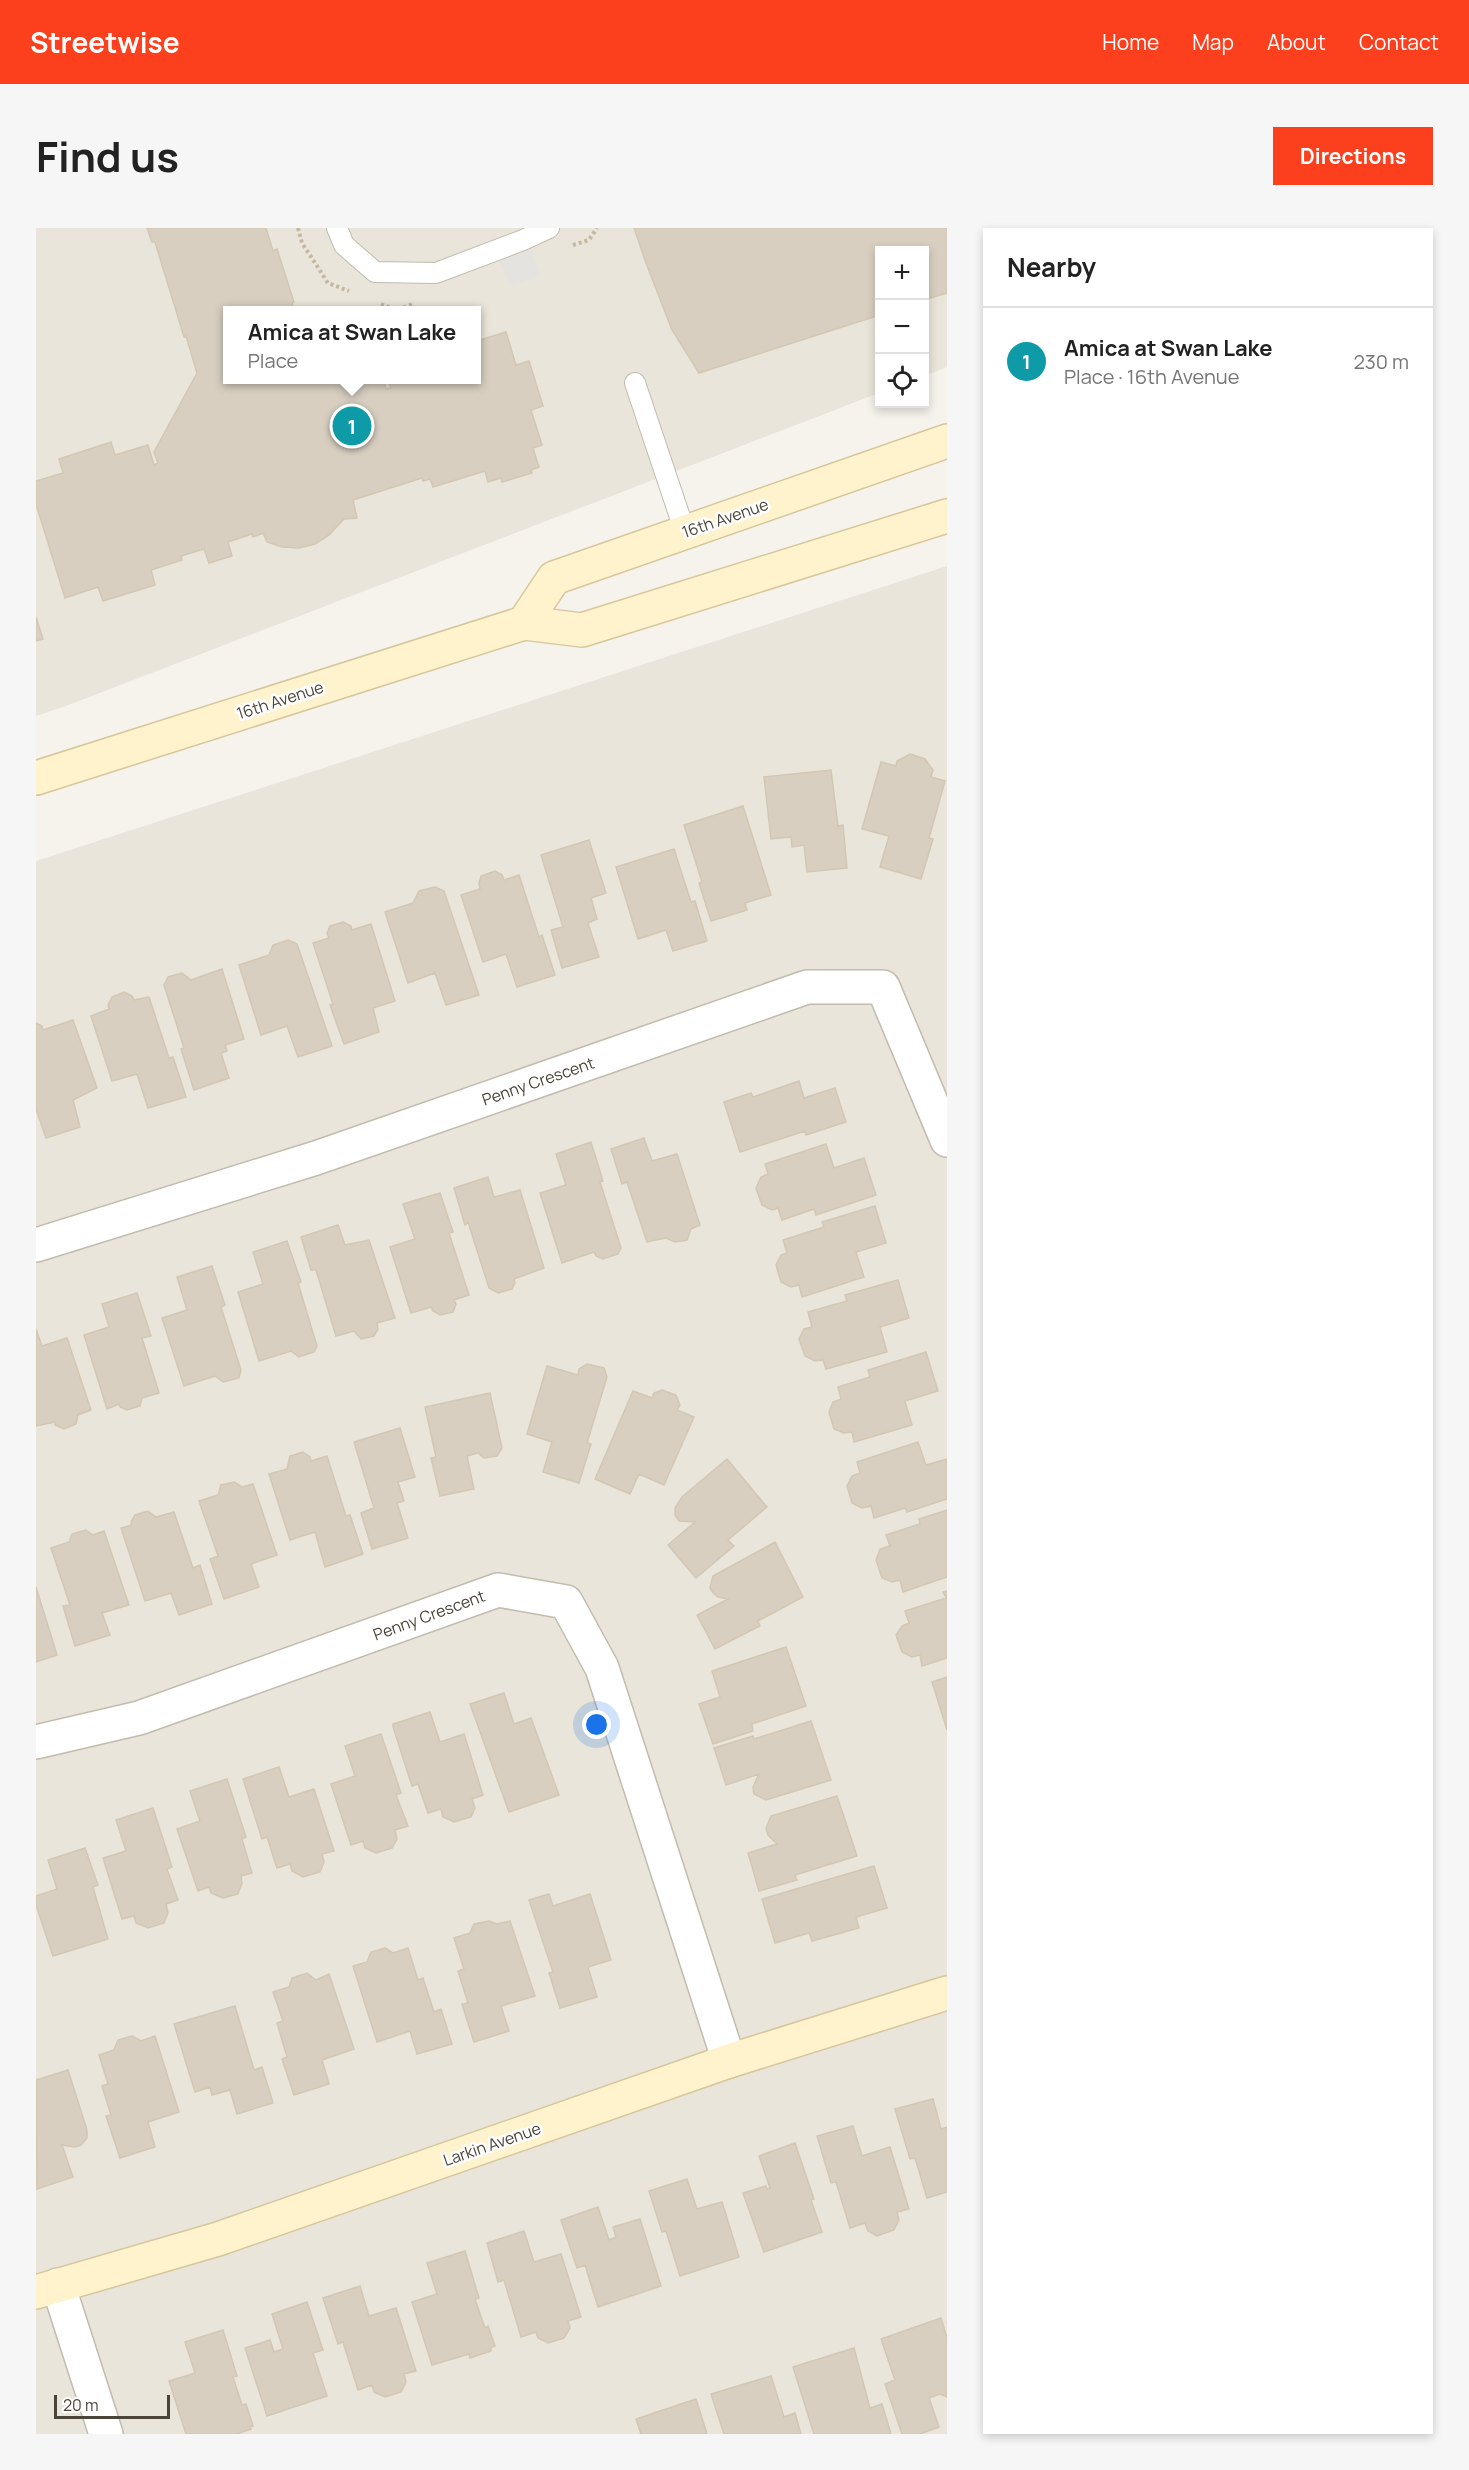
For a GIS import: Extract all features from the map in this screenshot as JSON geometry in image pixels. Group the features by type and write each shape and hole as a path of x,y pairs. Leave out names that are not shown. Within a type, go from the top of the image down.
{"main road":[{"name":"16th Avenue","path":"524,623 554,578 947,441"},
{"name":"16th Avenue","path":"36,778 524,623 582,630 947,516"},
{"name":"Larkin Avenue","path":"47,2288 218,2239 729,2061 947,1993"}],"street":[{"name":"Penny Crescent","path":"36,1245 316,1158 807,987 883,987 947,1140"},
{"name":"Penny Crescent","path":"36,1742 139,1718 498,1590 566,1602 602,1668 729,2061"},
{"path":"47,2288 106,2434"}],"lane":[{"path":"337,228 344,245 375,272 436,273 549,228"},
{"path":"635,383 685,532"}],"shaded area":[{"path":"36,228 947,228 947,367 929,374 929,246 875,246 875,395 36,716"},
{"path":"530,244 541,276 510,287 498,256"},
{"path":"947,566 947,2434 36,2434 36,861"}],"building":[{"path":"147,228 266,228 273,251 277,249 294,302 293,306 223,306 223,384 385,384 386,389 391,388 390,384 481,384 481,340 506,332 516,365 529,361 543,406 531,410 542,445 533,448 539,467 531,470 532,473 502,482 501,478 488,482 485,471 433,487 430,479 423,481 422,478 353,500 357,518 344,519 329,535 315,544 299,548 282,547 267,542 263,533 253,537 252,534 228,542 232,556 209,563 204,549 181,556 182,560 151,570 155,585 103,601 98,587 65,598 36,504 36,481 63,473 59,459 111,442 115,455 148,445 154,465 158,463 154,452 197,373 155,242 152,242"},
{"path":"634,228 947,228 947,293 929,298 929,246 875,246 875,317 699,373 672,330"},
{"path":"36,617 43,639 36,641"},
{"path":"910,754 925,759 933,770 931,777 945,781 929,838 933,839 921,879 880,867 889,836 862,829 881,762 896,766 897,761"},
{"path":"831,770 838,826 843,825 847,868 807,872 804,845 792,847 791,837 771,839 764,777"},
{"path":"743,806 771,895 745,903 747,910 711,921 699,883 702,882 684,825"},
{"path":"589,840 606,893 591,898 597,919 588,923 599,957 562,968 551,930 563,927 541,855"},
{"path":"674,849 691,902 695,901 707,941 673,951 666,930 638,939 616,867"},
{"path":"495,871 502,875 504,880 519,875 539,937 542,935 555,975 517,987 506,954 483,962 461,895 480,889 481,876"},
{"path":"435,887 444,891 479,995 446,1005 435,973 408,983 385,912 413,903 419,891"},
{"path":"343,922 351,926 352,930 371,924 395,1001 373,1008 379,1032 344,1044 330,1005 333,1004 313,943 329,938 327,933 330,926"},
{"path":"288,940 297,944 332,1046 298,1057 287,1026 261,1035 239,965 269,955 273,945"},
{"path":"222,969 244,1039 225,1045 227,1051 221,1053 229,1078 194,1090 181,1049 184,1048 164,985 168,977 182,973 191,980"},
{"path":"124,992 132,996 134,1000 149,997 169,1058 173,1057 186,1097 148,1108 137,1074 112,1081 91,1016 109,1009 108,1005 112,997"},
{"path":"73,1020 97,1088 73,1100 80,1127 46,1138 36,1109 36,1023 42,1026 43,1030"},
{"path":"799,1081 804,1098 835,1088 846,1122 806,1135 805,1131 740,1152 724,1102 751,1093 753,1097"},
{"path":"644,1138 652,1161 677,1154 700,1225 691,1229 687,1240 675,1242 666,1238 647,1242 627,1182 622,1184 611,1149"},
{"path":"591,1142 603,1181 600,1182 621,1248 618,1254 603,1259 596,1256 594,1252 562,1263 540,1193 566,1185 556,1154"},
{"path":"826,1144 834,1168 864,1158 876,1195 816,1215 814,1209 782,1220 778,1208 772,1210 762,1205 756,1188 761,1177 768,1174 765,1164"},
{"path":"488,1177 494,1197 520,1190 544,1268 514,1279 512,1289 498,1293 489,1288 468,1222 465,1225 454,1188"},
{"path":"440,1193 453,1232 449,1233 469,1295 454,1300 456,1304 453,1312 440,1315 431,1307 411,1313 390,1247 415,1239 403,1204"},
{"path":"875,1206 886,1243 856,1252 864,1277 802,1297 799,1285 791,1287 781,1282 776,1265 781,1255 787,1253 783,1240 824,1227 822,1222"},
{"path":"338,1225 345,1245 369,1240 395,1318 377,1323 378,1329 374,1336 361,1339 354,1331 336,1336 316,1270 311,1270 301,1237"},
{"path":"287,1241 301,1282 298,1283 317,1346 314,1352 299,1357 291,1351 259,1361 238,1292 263,1284 253,1252"},
{"path":"212,1266 225,1305 221,1307 241,1370 239,1378 223,1382 215,1376 184,1386 162,1318 187,1310 177,1277"},
{"path":"898,1280 909,1318 880,1327 887,1352 826,1369 823,1360 815,1361 805,1356 799,1339 804,1329 812,1327 808,1312 847,1301 845,1295"},
{"path":"137,1293 151,1336 142,1338 159,1393 142,1398 140,1406 127,1410 119,1404 107,1409 84,1335 109,1327 102,1304"},
{"path":"36,1329 42,1346 67,1338 91,1410 78,1415 76,1424 64,1429 55,1425 55,1422 36,1426"},
{"path":"926,1352 938,1391 905,1401 912,1425 854,1442 852,1432 844,1433 834,1429 829,1412 833,1402 841,1399 838,1387 870,1377 868,1370"},
{"path":"587,1364 604,1368 607,1377 587,1443 591,1444 579,1483 543,1472 552,1442 527,1434 547,1366 578,1375 579,1369"},
{"path":"662,1390 676,1395 680,1405 677,1410 694,1417 664,1485 639,1474 630,1494 595,1479 633,1391 652,1398 654,1393"},
{"path":"490,1393 502,1448 497,1456 484,1458 478,1453 467,1456 474,1489 440,1496 431,1458 436,1457 425,1407"},
{"path":"400,1428 415,1477 398,1482 404,1501 397,1503 408,1538 372,1549 361,1513 374,1508 354,1442"},
{"path":"918,1442 926,1465 947,1459 947,1499 907,1512 905,1508 874,1518 871,1506 862,1508 852,1503 847,1486 852,1476 860,1473 857,1462"},
{"path":"303,1452 310,1457 311,1461 327,1456 346,1516 350,1515 363,1554 325,1567 315,1532 290,1540 269,1474 287,1469 290,1456"},
{"path":"727,1459 767,1507 728,1540 734,1546 696,1578 668,1545 695,1522 679,1521 675,1515 675,1508 682,1497"},
{"path":"234,1482 242,1487 253,1484 277,1555 251,1564 259,1587 224,1599 210,1559 218,1556 199,1501 218,1495 221,1485"},
{"path":"947,1510 947,1577 903,1592 900,1580 892,1582 882,1578 876,1560 880,1549 890,1546 886,1535 920,1524 919,1519"},
{"path":"148,1511 156,1517 174,1512 193,1568 200,1565 212,1604 179,1615 171,1593 145,1601 121,1528 132,1525 131,1522 135,1515"},
{"path":"86,1530 93,1535 104,1531 129,1605 102,1613 110,1635 75,1646 63,1606 70,1605 51,1548 69,1542 72,1534"},
{"path":"775,1542 803,1597 758,1621 760,1626 715,1649 697,1615 728,1599 718,1597 713,1593 710,1588 713,1576"},
{"path":"36,1587 57,1655 36,1662"},
{"path":"947,1591 947,1658 922,1666 920,1655 912,1657 902,1652 896,1635 902,1626 909,1623 905,1611 946,1598 943,1592"},
{"path":"786,1647 806,1706 752,1724 753,1731 713,1744 699,1704 720,1697 712,1671"},
{"path":"947,1677 947,1730 932,1682"},
{"path":"504,1693 514,1724 531,1718 559,1795 509,1812 470,1704"},
{"path":"430,1712 440,1742 464,1734 483,1795 472,1799 475,1808 471,1817 454,1822 443,1817 441,1809 428,1813 418,1784 412,1786 393,1724"},
{"path":"811,1721 831,1780 766,1800 754,1794 753,1787 759,1774 726,1785 714,1748 753,1736 754,1739"},
{"path":"381,1734 401,1793 396,1795 408,1826 395,1830 397,1839 392,1848 376,1853 365,1848 363,1841 351,1845 331,1784 355,1776 345,1746"},
{"path":"279,1767 289,1797 314,1789 334,1851 322,1854 324,1862 320,1872 303,1877 292,1871 290,1864 277,1868 267,1837 262,1839 243,1779"},
{"path":"227,1779 246,1837 242,1839 252,1873 241,1876 242,1883 238,1894 223,1898 211,1893 209,1887 198,1891 177,1829 200,1821 190,1791"},
{"path":"837,1796 857,1856 795,1875 797,1880 759,1891 748,1853 777,1844 768,1835 766,1828 771,1816"},
{"path":"153,1808 172,1867 167,1869 178,1900 166,1904 168,1913 164,1923 148,1928 136,1923 134,1916 122,1919 103,1858 126,1851 116,1820"},
{"path":"85,1848 98,1885 93,1887 108,1939 53,1956 36,1905 36,1896 57,1889 48,1860"},
{"path":"874,1866 887,1908 856,1917 859,1928 812,1941 809,1933 775,1943 762,1899"},
{"path":"549,1894 553,1906 590,1894 611,1960 588,1967 597,1997 560,2008 549,1973 553,1972 529,1900"},
{"path":"489,1921 497,1924 510,1921 535,1996 501,2006 509,2031 474,2042 462,2004 468,2003 458,1971 464,1969 454,1938 470,1933 474,1924"},
{"path":"385,1948 393,1953 408,1948 418,1980 423,1978 434,2012 441,2009 452,2044 417,2054 410,2031 377,2042 353,1966 367,1962 371,1952"},
{"path":"307,1973 316,1980 329,1974 354,2049 322,2060 329,2084 294,2095 282,2059 287,2057 277,2023 283,2021 273,1992 289,1987 292,1978"},
{"path":"235,2006 254,2070 262,2067 273,2103 237,2114 230,2090 212,2095 210,2087 195,2092 174,2024"},
{"path":"132,2036 141,2041 155,2036 179,2112 148,2122 155,2147 120,2158 106,2116 111,2115 102,2086 108,2084 99,2055 114,2050 118,2040"},
{"path":"68,2070 87,2130 87,2138 81,2145 75,2147 62,2145 73,2177 37,2189 36,2080"},
{"path":"933,2099 941,2129 947,2127 947,2192 927,2198 915,2158 910,2159 895,2109"},
{"path":"853,2126 862,2156 890,2147 909,2209 897,2212 899,2220 894,2230 877,2236 868,2231 865,2223 850,2228 836,2182 831,2183 817,2136"},
{"path":"795,2143 814,2199 811,2200 822,2232 764,2252 743,2193 766,2186 767,2189 770,2188 759,2156"},
{"path":"687,2179 697,2209 722,2202 739,2257 680,2276 666,2231 662,2232 649,2191"},
{"path":"598,2207 609,2240 616,2237 613,2227 640,2219 661,2286 598,2307 585,2265 577,2268 561,2220"},
{"path":"524,2231 534,2262 561,2254 581,2317 568,2321 570,2328 564,2338 548,2343 538,2338 536,2332 521,2337 504,2280 498,2282 487,2243"},
{"path":"465,2251 479,2298 475,2299 485,2328 488,2326 495,2346 491,2347 491,2351 470,2358 469,2354 432,2365 412,2302 437,2294 427,2263"},
{"path":"360,2286 369,2316 396,2308 416,2371 404,2374 406,2382 401,2392 385,2397 374,2392 372,2385 358,2390 343,2342 338,2344 323,2298"},
{"path":"307,2302 323,2350 313,2353 327,2396 267,2416 245,2348 270,2340 274,2352 283,2349 272,2314"},
{"path":"941,2318 947,2338 947,2397 940,2394 929,2398 939,2427 920,2434 902,2434 885,2384 895,2380 881,2339"},
{"path":"223,2330 237,2376 233,2377 242,2405 246,2404 253,2426 237,2434 186,2434 169,2381 195,2373 185,2342"},
{"path":"854,2348 870,2408 882,2404 891,2434 814,2434 793,2367"},
{"path":"771,2376 784,2417 795,2413 801,2434 724,2434 711,2394"},
{"path":"696,2399 707,2434 641,2434 636,2419"}],"place":[{"name":"Amica at Swan Lake","path":"352,426"}]}
